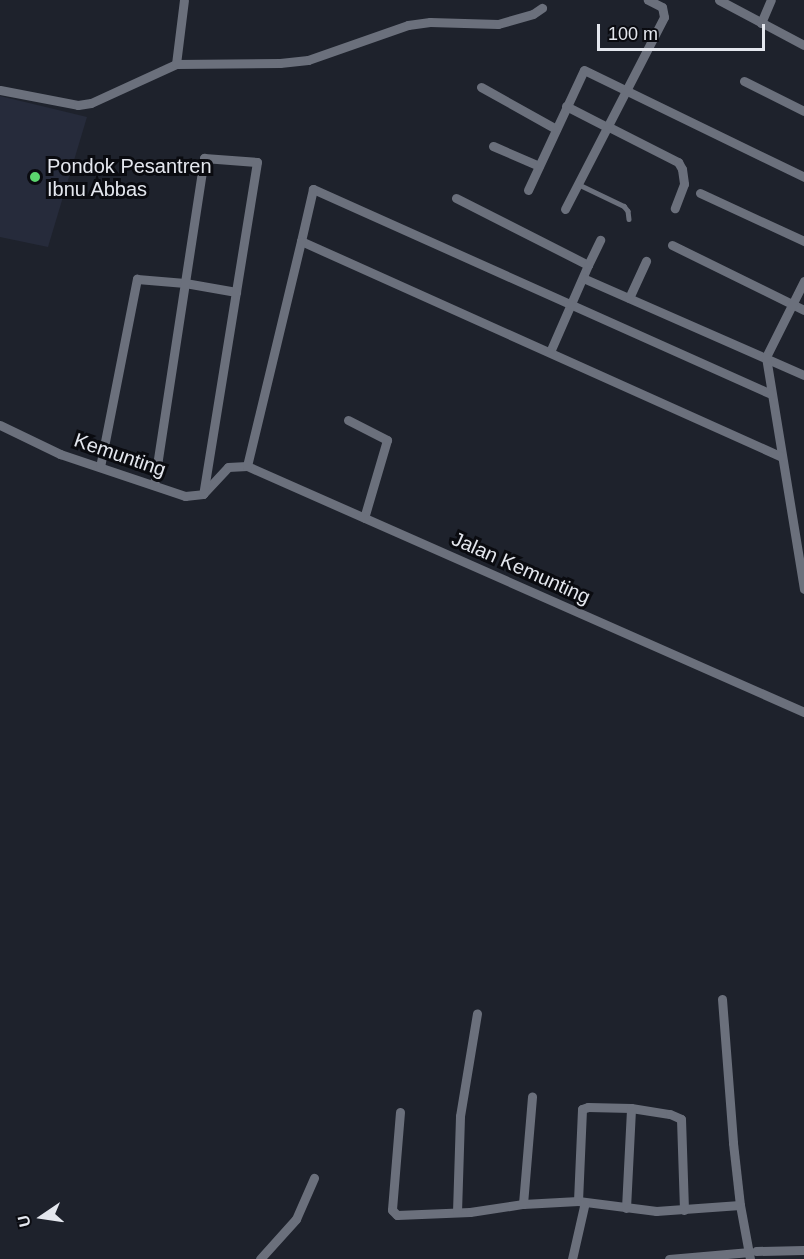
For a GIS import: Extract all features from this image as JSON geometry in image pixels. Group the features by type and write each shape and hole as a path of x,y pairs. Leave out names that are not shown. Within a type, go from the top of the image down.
{"street":[{"path":"176,64 184,0"},
{"path":"565,209 664,17 662,7 648,0"},
{"path":"719,0 804,45"},
{"path":"761,23 771,0"},
{"path":"0,90 10,94 85,104 106,97 176,64 280,63 308,60 408,25 430,22 498,24 533,14 542,9"},
{"path":"528,190 584,70 804,177"},
{"path":"744,81 804,111"},
{"path":"482,87 556,129"},
{"path":"566,106 678,162 682,169 684,184 675,208"},
{"path":"493,146 539,166"},
{"path":"154,485 204,158 257,162 203,494"},
{"path":"203,494 224,470 233,465 247,465 313,189 771,394"},
{"path":"700,193 804,241"},
{"path":"456,198 588,265"},
{"path":"550,352 569,305 600,240"},
{"path":"301,241 782,457"},
{"path":"672,245 804,310"},
{"path":"629,298 646,261"},
{"path":"583,278 804,375"},
{"path":"99,467 137,279 185,283 236,292"},
{"path":"804,281 766,357 782,457 801,550 804,589"},
{"path":"348,420 387,440 387,448 364,518"},
{"name":"Kemunting","path":"0,424 50,450 99,467 185,496 203,494"},
{"name":"Jalan Kemunting","path":"247,465 804,712"},
{"path":"722,999 740,1205 752,1254"},
{"path":"457,1212 460,1116 477,1013"},
{"path":"523,1204 532,1096"},
{"path":"572,1259 582,1201 582,1109 588,1107 631,1108 670,1114 681,1119 684,1210"},
{"path":"626,1208 631,1108"},
{"path":"400,1112 392,1210 401,1216 523,1204 582,1201 656,1211 740,1205"},
{"path":"260,1259 296,1220 314,1178"},
{"path":"669,1259 804,1250"}],"lane":[{"path":"578,184 624,206 630,219"}],"shaded area":[{"name":"Pondok Pesantren Ibnu Abbas","path":"0,96 87,117 48,247 0,237"}],"place":[{"name":"Pondok Pesantren Ibnu Abbas","path":"35,177"}]}
